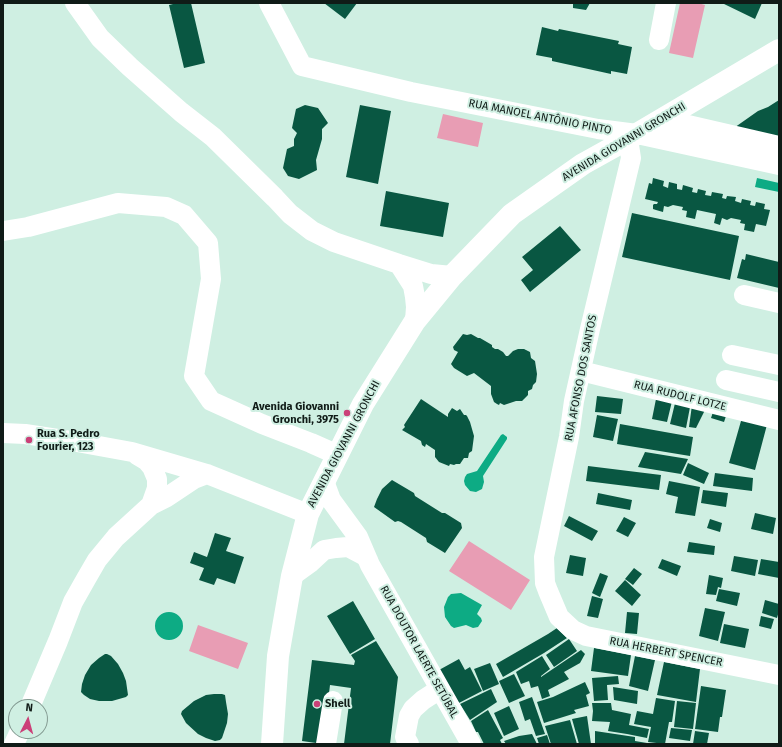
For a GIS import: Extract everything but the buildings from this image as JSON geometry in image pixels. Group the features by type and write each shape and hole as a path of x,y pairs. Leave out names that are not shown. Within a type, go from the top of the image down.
{"main road":[{"name":"AVENIDA GIOVANNI GRONCHI","path":"272,744 278,656 292,576 308,514 363,404 415,321 452,276 512,214 583,164 632,137 779,50"}],"street":[{"path":"75,3 100,38 130,68 181,112 213,137 290,214 312,231 334,242 399,264 431,274 452,276"},
{"name":"RUA MANOEL ANTÔNIO PINTO","path":"269,3 302,66 411,92 779,165"},
{"path":"659,40 666,3"},
{"path":"662,119 779,146"},
{"name":"RUA AFONSO DOS SANTOS","path":"559,616 545,582 544,557 569,437 574,401 631,158 632,137"},
{"path":"3,231 28,227 118,203 166,207 184,215 208,243 211,279 194,376 211,401 262,424 338,455"},
{"path":"399,264 413,286 416,297 415,321"},
{"path":"744,295 779,303"},
{"path":"732,355 779,365"},
{"name":"RUA RUDOLF LOTZE","path":"581,371 779,420"},
{"path":"726,380 779,392"},
{"path":"3,433 26,434 132,452 207,474 308,514"},
{"path":"132,452 147,461 152,467 157,479 157,488 151,505"},
{"path":"33,699 73,602 97,560 116,537 151,505 167,497 194,479 207,474"},
{"name":"RUA DOUTOR LAERTE SETÚBAL","path":"324,481 331,500 358,537 369,563"},
{"name":"RUA DOUTOR LAERTE SETÚBAL","path":"292,576 324,550 348,547 364,556 471,744"},
{"name":"RUA HERBERT SPENCER","path":"559,616 573,630 586,636 779,675"},
{"path":"409,744 405,737 409,716 413,709 423,700 440,689"},
{"path":"326,744 333,701"}],"shaded area":[{"path":"680,3 698,3 705,5 693,58 669,53"},
{"path":"443,114 483,123 478,147 437,138"},
{"path":"757,178 779,183 779,192 755,187"},
{"path":"503,434 507,437 507,439 483,476 484,482 482,489 476,492 470,491 465,485 465,477 467,474 477,471"},
{"path":"469,541 530,580 511,610 449,571"},
{"path":"461,593 482,605 477,614 482,621 478,627 473,628 466,625 454,628 445,617 444,607 448,597 451,594"},
{"path":"169,612 179,616 183,626 179,636 169,640 159,636 155,626 159,616"},
{"path":"198,625 248,643 238,669 189,651"}],"place":[{"name":"Avenida Giovanni Gronchi, 3975","path":"347,413"},
{"name":"Rua S. Pedro Fourier, 123","path":"29,440"},
{"name":"Shell","path":"317,704"}]}
